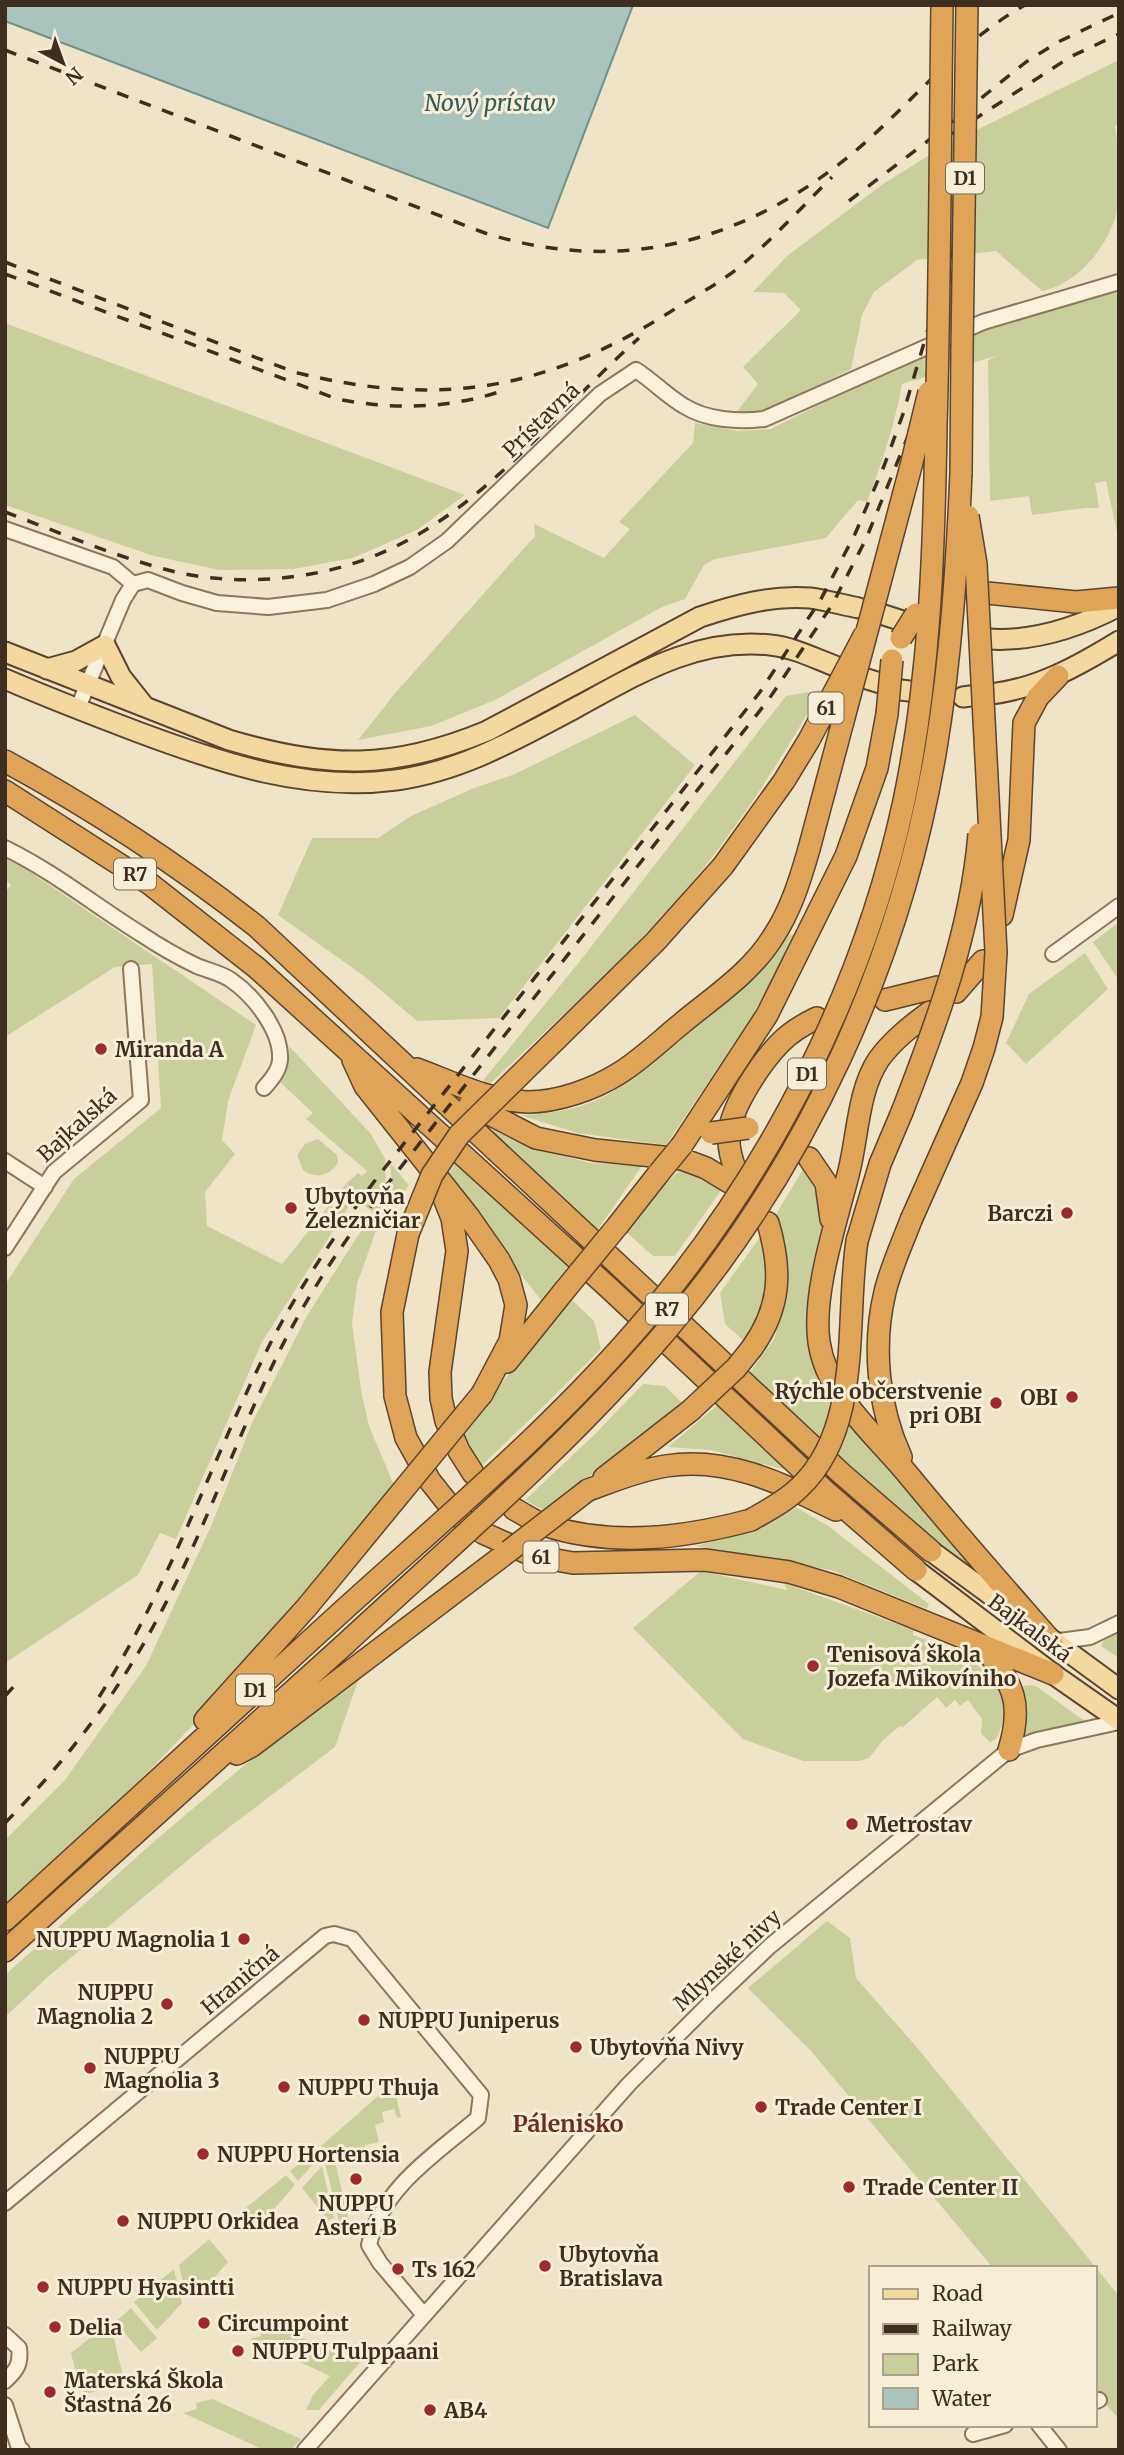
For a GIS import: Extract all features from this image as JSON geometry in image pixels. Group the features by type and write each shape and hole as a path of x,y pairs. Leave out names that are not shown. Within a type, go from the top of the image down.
{"highway":[{"name":"D1","path":"5,1920 535,1435 601,1369 650,1314 724,1216 786,1114 812,1063 872,918 898,825 914,749 930,620 938,356 942,5"},
{"name":"D1","path":"5,1951 344,1645 594,1411 659,1340 703,1285 742,1230 808,1125 859,1017 900,898 921,824 947,674 957,561 961,472 967,5"},
{"path":"405,1064 483,1094 530,1102 578,1092 617,1075 725,988 756,960 772,940 797,890 809,849 938,356"},
{"path":"909,1475 888,1422 879,1374 878,1346 885,1292 911,1220 972,1083 992,1017 996,952 976,564 961,472"},
{"path":"987,593 1076,602 1119,598"},
{"path":"184,1755 203,1723 307,1607 682,1145 767,1014 846,856 877,768 887,714 892,660 911,626"},
{"name":"61","path":"865,634 809,740 723,866 655,942 459,1135 432,1175 408,1234 392,1312 395,1395 406,1438 430,1481 457,1515 501,1543 534,1556 573,1563 705,1560 789,1572 839,1587 1053,1674"},
{"path":"1002,915 1019,840 1024,723 1038,696 1058,676"},
{"path":"514,1509 545,1526 595,1536 642,1538 702,1532 751,1520 802,1486 817,1467 835,1432 845,1392 852,1275 857,1241 880,1164 940,1011 969,910 976,868 986,751"},
{"name":"R7","path":"5,761 93,812 209,889 256,926 842,1474 931,1552"},
{"name":"R7","path":"5,791 150,884 257,968 916,1570"},
{"path":"884,999 952,985 983,961"},
{"path":"930,1012 890,1046 870,1076 832,1235 817,1316 819,1342 824,1364 834,1385 849,1406 1052,1642"},
{"path":"405,1064 476,1108 536,1138 596,1150 682,1159 733,1177 729,1134 735,1112 756,1076 782,1041 798,1027 817,1018"},
{"path":"347,1048 365,1086 469,1217 509,1279 516,1305 510,1341 482,1394"},
{"path":"682,1145 711,1133 755,1128"},
{"path":"809,1158 826,1183 830,1198 832,1235"},
{"path":"431,1169 452,1218 457,1251 440,1372 441,1398 446,1421 459,1451 473,1473"},
{"path":"202,1773 253,1746 690,1411 736,1368 764,1329 776,1293 777,1257 768,1223"},
{"path":"588,1490 666,1466 692,1463 722,1466 767,1478 861,1522"},
{"path":"984,1647 1004,1673 1015,1699 1016,1722 1009,1750"}],"main road":[{"path":"5,652 229,740 285,756 337,762 395,759 446,747 487,731 701,617 754,601 810,598 859,608"},
{"path":"988,639 1009,640 1062,629 1100,616 1119,606"},
{"path":"884,615 911,626"},
{"path":"991,694 1024,688 1058,676 1119,641"},
{"path":"5,679 78,710 188,751 268,774 331,783 393,780 451,767 496,750 643,671 680,655 716,646 766,644 783,647 835,666"},
{"path":"47,669 76,661 105,645 121,677 146,707"},
{"name":"Bajkalská","path":"931,1552 1119,1689"},
{"name":"Bajkalská","path":"916,1570 1119,1721"}],"street":[{"name":"Prístavná","path":"132,584 148,580 194,596 246,607 308,603 354,592 410,567 447,541 600,394 636,370 693,411 733,419 764,419 983,322 1119,282"},
{"path":"5,529 113,567 132,584 78,710"},
{"path":"5,848 51,874 141,935 188,961 231,980 248,994 271,1027 279,1045 280,1061 277,1070 264,1088"},
{"path":"1053,954 1119,906"},
{"name":"Bajkalská","path":"5,1248 54,1172 141,1100 131,969"},
{"name":"Bajkalská","path":"5,1161 45,1186"},
{"path":"1052,1642 1090,1637 1119,1623"},
{"path":"1009,1750 1037,1740 1119,1721"},
{"name":"Mlynské nivy","path":"305,2450 629,2084 727,1986 791,1928 1009,1750"},
{"name":"Hraničná","path":"5,2203 325,1936 334,1934 352,1939 481,2095 478,2118 405,2180 385,2205 372,2228 369,2245 380,2263 424,2315"},
{"path":"5,2335 19,2348 21,2359 16,2371 5,2381"},
{"path":"5,2405 22,2450"},
{"path":"972,2434 998,2427"},
{"path":"1041,2427 1059,2450"}],"green space":[{"path":"1119,60 1119,124 1115,126 1120,177 1118,207 1101,248 1080,271 1056,287 1042,291 996,251 917,260 874,292 862,315 851,369 765,411 736,413 758,384 743,367 801,310 784,293 753,292 787,256 883,184 944,146"},
{"path":"1119,292 1119,541 1106,481 1095,483 1099,508 1032,515 1029,496 990,501 988,360 999,355 902,384 888,443 867,502 858,500 826,538 715,559 704,565 685,599 662,607 495,700 431,726 358,740 397,691 535,536 534,524 604,558 630,529 619,522 693,443 695,423 738,431 771,429 897,365 990,328"},
{"path":"5,323 465,495 417,530 353,558 294,569 219,570 154,556 5,505"},
{"path":"821,690 756,796 680,896 612,968 491,1083 481,1083 580,961 786,696"},
{"path":"635,715 695,765 499,1018 417,1021 364,976 278,915 312,838 378,838 411,816 474,788 515,774"},
{"path":"5,855 256,1025 228,1101 222,1140 235,1154 205,1192 207,1226 282,1264 348,1182 358,1173 362,1176 367,1171 306,1119 313,1113 280,1082 290,1047 371,1134 385,1159 387,1216 376,1231 357,1284 352,1323 369,1426 394,1485 250,1666 143,1777 5,1904 5,1840 65,1780 146,1666 212,1524 252,1423 308,1314 373,1212 354,1198 262,1342 176,1539 160,1533 138,1575 5,1663 5,1285 74,1179 161,1108 152,964 115,967 5,1037 5,892 11,885 5,879"},
{"path":"1119,922 1119,979 1118,979 1093,942"},
{"path":"790,934 796,937 753,1015 666,1145 577,1133 520,1115 573,1108 603,1097 623,1085 736,991"},
{"path":"1085,953 1108,989 1026,1064 1006,1043 1029,994"},
{"path":"495,1128 542,1150 590,1163 642,1166 596,1232 489,1136"},
{"path":"318,1139 337,1155 338,1163 326,1174 313,1175 303,1170 297,1155 305,1144"},
{"path":"390,1163 409,1185 395,1206 394,1205"},
{"path":"455,1164 570,1264 541,1300 447,1181"},
{"path":"805,1166 818,1185 823,1216 821,1246 807,1316 809,1348 823,1387 878,1455 1001,1594 923,1534 749,1374 774,1339 785,1298 788,1266 785,1240 775,1216"},
{"path":"683,1167 724,1186 675,1256 653,1256 625,1231"},
{"path":"763,1233 769,1251 765,1304 745,1342 725,1324 720,1293"},
{"path":"571,1299 594,1321 601,1349 480,1467 460,1433"},
{"path":"643,1384 665,1386 683,1404 545,1511 525,1500 594,1435"},
{"path":"719,1404 786,1470 711,1450 668,1447"},
{"path":"796,1507 828,1526 929,1604 927,1609 831,1570 695,1546 748,1531"},
{"name":"Tenisová škola Jozefa Mikovíniho","path":"701,1571 787,1590 784,1583 914,1630 913,1635 968,1659 996,1683 1003,1699 1004,1717 996,1739 990,1742 981,1733 982,1719 968,1700 960,1706 955,1700 946,1708 937,1697 902,1728 900,1726 883,1740 869,1758 859,1761 803,1761 743,1739 633,1628"},
{"path":"1119,1629 1119,1658 1101,1646 1104,1640"},
{"path":"359,1678 335,1747 211,1841 50,1975 5,2017 5,1975 158,1838 246,1764"},
{"path":"1036,1686 1086,1722 1032,1736 1021,1736 1018,1687"},
{"path":"827,1921 850,1938 856,1978 920,2051 1095,2266 991,2266 811,2051 748,1988"},
{"path":"386,2089 390,2093 395,2092 401,2117 397,2118 394,2109 382,2112 384,2122 375,2125 379,2142 365,2145 366,2153 335,2161 349,2221 341,2230 321,2146"},
{"path":"314,2151 316,2161 298,2181 290,2171"},
{"path":"322,2166 334,2218 328,2220 302,2188"},
{"path":"286,2175 295,2185 253,2233 246,2208"},
{"path":"209,2239 228,2262 212,2280 199,2283 186,2296 179,2265"},
{"path":"1096,2268 1119,2296 1119,2419 1096,2393"},
{"path":"174,2269 182,2303 157,2330 134,2302"},
{"path":"131,2308 157,2338 141,2352 115,2322"},
{"path":"110,2322 124,2380 117,2386 85,2394 79,2386 71,2353"},
{"path":"276,2326 344,2357 355,2343 367,2354 319,2410 306,2410 313,2395 330,2376 250,2339 261,2336 260,2330"},
{"path":"212,2399 301,2439 291,2450 264,2450 183,2413 197,2409 196,2403"}],"water":[{"name":"Nový prístav","path":"5,5 633,5 548,228 5,21"}],"tunnel":[{"path":"915,625 968,638 988,639"}],"railway":[{"path":"99,1697 169,1567 270,1344 320,1260 376,1179 760,692 821,599 855,534 903,414 939,284 945,220 948,5"},
{"path":"5,1823 48,1777 87,1729 139,1652 188,1558 280,1350 303,1307 343,1245 386,1186 769,699 832,605 866,539 915,419 950,284 956,219 959,5"},
{"path":"5,50 485,233 538,246 590,251 640,249 689,240 736,224 782,202 826,174 868,140 962,51 1025,5"},
{"path":"849,201 1026,62 1058,42 1119,13"},
{"path":"952,134 1070,57 1119,34"},
{"path":"5,262 294,372 346,383 396,389 443,390 489,385 534,375 578,360 624,339 737,269 832,177"},
{"path":"5,274 337,399 379,405 420,406 461,401 502,391"},
{"path":"5,512 133,560 206,577 237,580 283,578 353,563 402,543 446,517 525,450 639,338"},
{"path":"5,1696 16,1684"}],"place":[{"name":"Miranda A","path":"101,1049"},
{"name":"Ubytovňa Železničiar","path":"291,1208"},
{"name":"Barczi","path":"1067,1213"},
{"name":"OBI","path":"1072,1397"},
{"name":"Rýchle občerstvenie pri OBI","path":"996,1403"},
{"name":"Tenisová škola Jozefa Mikovíniho","path":"813,1666"},
{"name":"Metrostav","path":"852,1824"},
{"name":"NUPPU Magnolia 1","path":"244,1939"},
{"name":"NUPPU Magnolia 2","path":"167,2004"},
{"name":"NUPPU Juniperus","path":"364,2020"},
{"name":"Ubytovňa Nivy","path":"576,2047"},
{"name":"NUPPU Magnolia 3","path":"90,2068"},
{"name":"NUPPU Thuja","path":"284,2087"},
{"name":"Trade Center I","path":"761,2107"},
{"name":"NUPPU Hortensia","path":"203,2154"},
{"name":"NUPPU Asteri B","path":"356,2179"},
{"name":"Trade Center II","path":"849,2187"},
{"name":"NUPPU Orkidea","path":"123,2221"},
{"name":"Ubytovňa Bratislava","path":"545,2266"},
{"name":"Ts 162","path":"398,2269"},
{"name":"NUPPU Hyasintti","path":"43,2287"},
{"name":"Circumpoint","path":"204,2323"},
{"name":"Delia","path":"55,2327"},
{"name":"NUPPU Tulppaani","path":"238,2351"},
{"name":"Materská Škola Šťastná 26","path":"50,2392"},
{"name":"AB4","path":"430,2410"}],"district":[{"name":"Pálenisko","path":"568,2123"}]}
